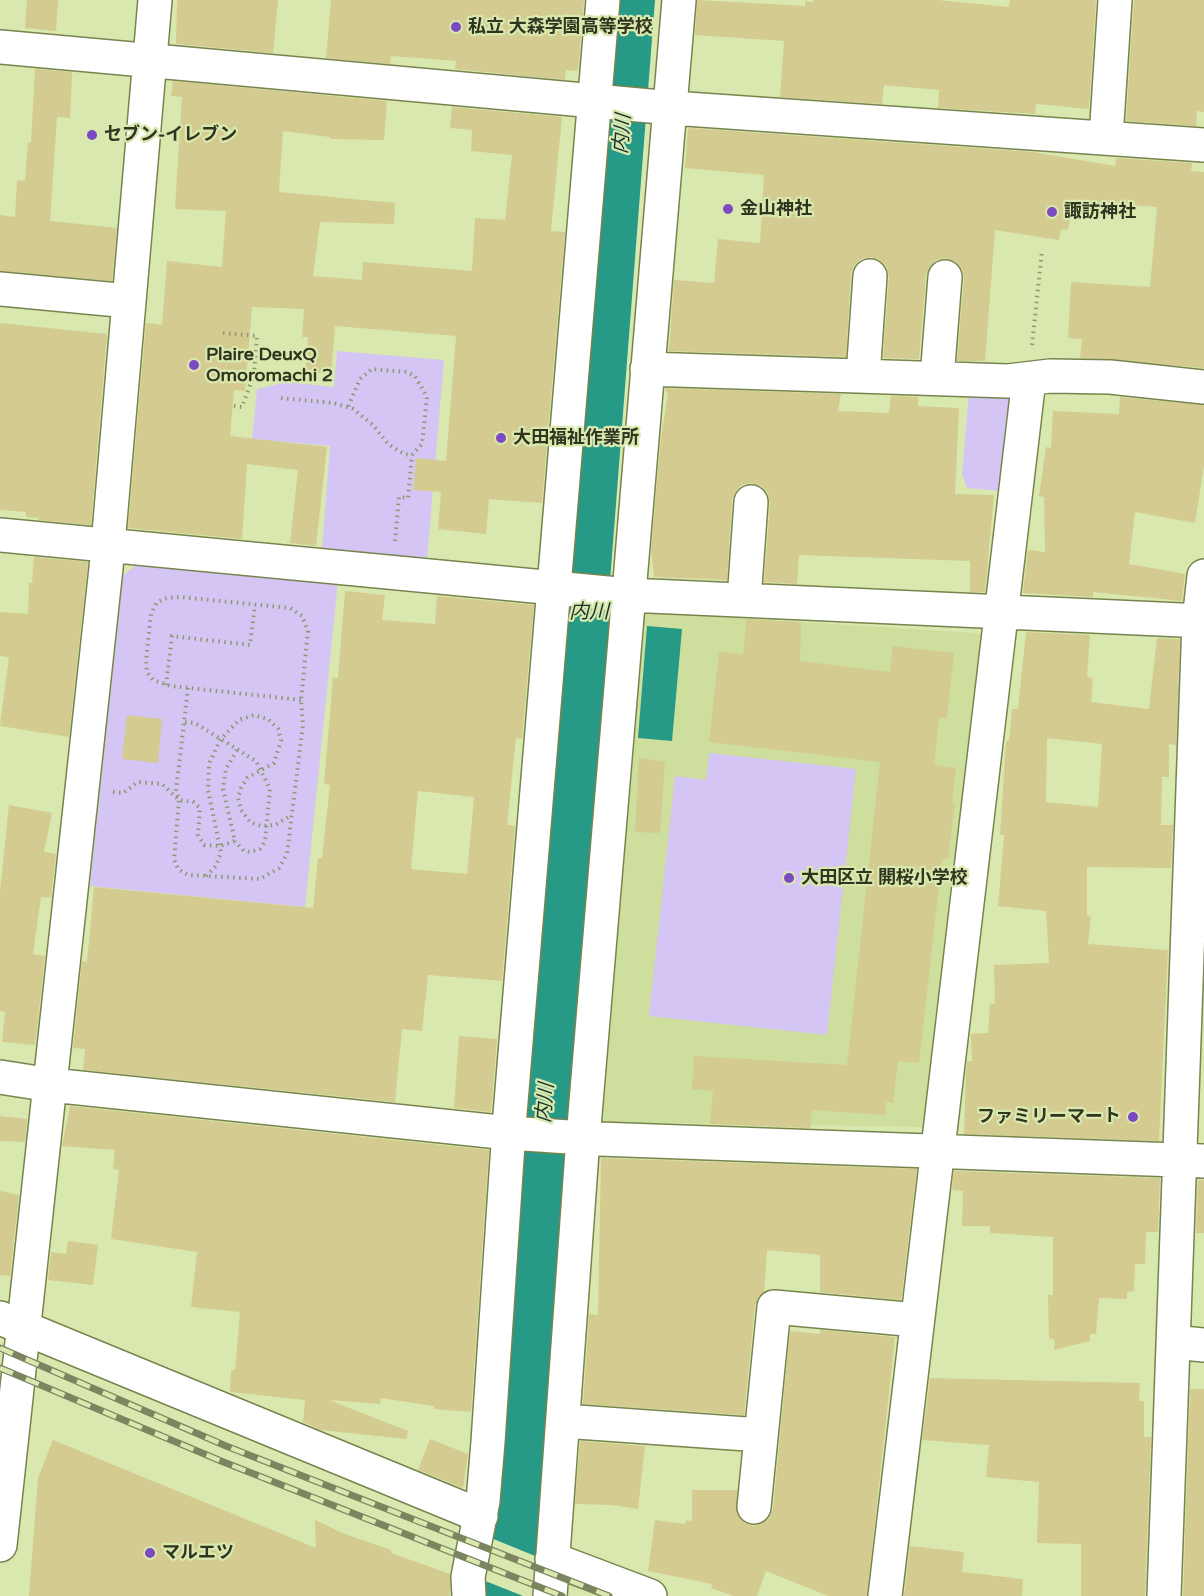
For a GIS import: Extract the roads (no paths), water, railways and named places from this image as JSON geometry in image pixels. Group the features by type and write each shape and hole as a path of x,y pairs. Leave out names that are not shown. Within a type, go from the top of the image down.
{"street":[{"path":"1,1524 11,1323 51,1085 108,546 155,0"},
{"path":"469,1596 468,1577 481,1516 488,1442 509,1133 603,0"},
{"path":"550,1596 583,1138 647,369 672,108 679,0"},
{"path":"1106,138 1114,0"},
{"path":"0,48 150,59 596,102 1204,145"},
{"path":"862,376 870,276"},
{"path":"937,378 945,277"},
{"path":"0,289 129,301"},
{"path":"647,369 1008,381 1110,377 1204,387"},
{"path":"885,1596 1029,379"},
{"path":"744,600 751,502"},
{"path":"0,535 392,575 628,595 1202,621"},
{"path":"1164,1596 1189,1344 1204,576"},
{"path":"0,1077 51,1085 509,1133 583,1138 1192,1161"},
{"path":"754,1508 774,1307 917,1320"},
{"path":"11,1323 481,1516"},
{"path":"563,1421 761,1435"},
{"path":"552,1559 650,1596"}],"water":[{"name":"内川","path":"613,0 655,0 610,581 614,607 538,1552 532,1596 484,1596 496,1524 566,577"},
{"path":"647,626 682,629 672,741 638,738"}],"railway":[{"path":"0,1348 226,1446 609,1596"},
{"path":"0,1368 221,1461 562,1596"}],"place":[{"name":"私立 大森学園高等学校","path":"456,27"},
{"name":"セブン-イレブン","path":"92,135"},
{"name":"金山神社","path":"728,209"},
{"name":"諏訪神社","path":"1052,212"},
{"name":"Plaire DeuxQ Omoromachi 2","path":"194,365"},
{"name":"大田福祉作業所","path":"501,438"},
{"name":"大田区立 開桜小学校","path":"789,878"},
{"name":"ファミリーマート","path":"1133,1117"},
{"name":"マルエツ","path":"150,1553"}]}
